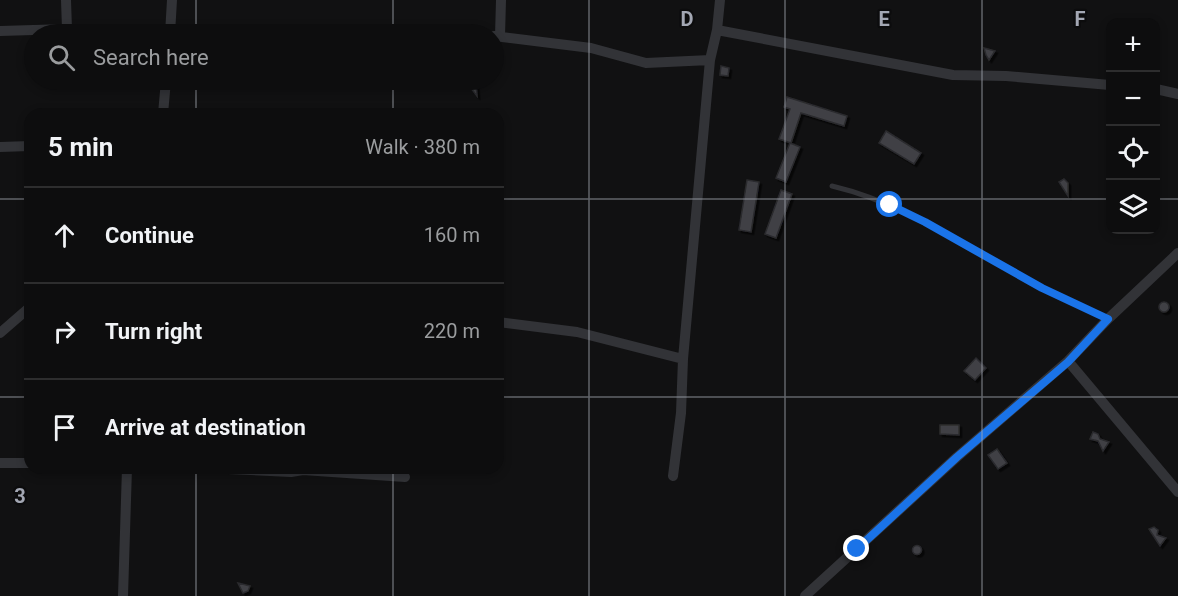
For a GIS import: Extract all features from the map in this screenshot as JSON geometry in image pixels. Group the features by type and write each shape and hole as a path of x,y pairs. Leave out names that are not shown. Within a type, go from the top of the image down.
{"street":[{"path":"66,0 66,24"},
{"path":"171,24 172,0"},
{"path":"498,24 501,0"},
{"path":"673,476 681,413 682,359 710,60 717,30 720,0"},
{"path":"0,30 24,29"},
{"path":"717,30 953,75 1006,76 1106,85"},
{"path":"504,37 591,48 646,63 710,60"},
{"path":"164,108 165,90"},
{"path":"1160,90 1178,94"},
{"path":"0,147 24,146"},
{"path":"805,596 957,457 1068,362 1108,319 1178,254"},
{"path":"0,333 24,312"},
{"path":"504,323 577,332 682,359"},
{"path":"1068,362 1178,492"},
{"path":"0,463 24,463"},
{"path":"123,596 126,474"},
{"path":"361,474 405,477"}],"lane":[{"path":"832,186 852,191 907,213 1042,288 1108,319"}],"building":[{"path":"984,48 995,51 989,60 986,55"},
{"path":"721,66 729,68 728,76 720,75"},
{"path":"787,97 847,116 844,126 801,113 791,143 779,139 790,109 784,107"},
{"path":"886,131 921,153 914,164 879,143"},
{"path":"790,143 800,147 786,182 776,178"},
{"path":"1064,179 1068,183 1068,196 1059,182"},
{"path":"747,180 759,182 751,232 739,230"},
{"path":"781,190 792,194 776,238 765,234"},
{"path":"1164,302 1168,303 1168,311 1164,312 1160,311 1159,307 1160,303"},
{"path":"976,358 986,368 975,380 964,371"},
{"path":"940,425 959,425 959,435 940,434"},
{"path":"1093,432 1098,434 1100,439 1109,442 1103,451 1098,441 1090,439"},
{"path":"997,449 1007,463 998,469 988,455"},
{"path":"1154,527 1158,530 1157,535 1166,538 1160,546 1149,529"},
{"path":"917,545 922,550 917,555 912,550"},
{"path":"238,583 250,586 248,591 243,593"}],"route":[{"path":"857,549 957,457 1068,362 1108,319 1042,288 925,222 890,205"}]}
